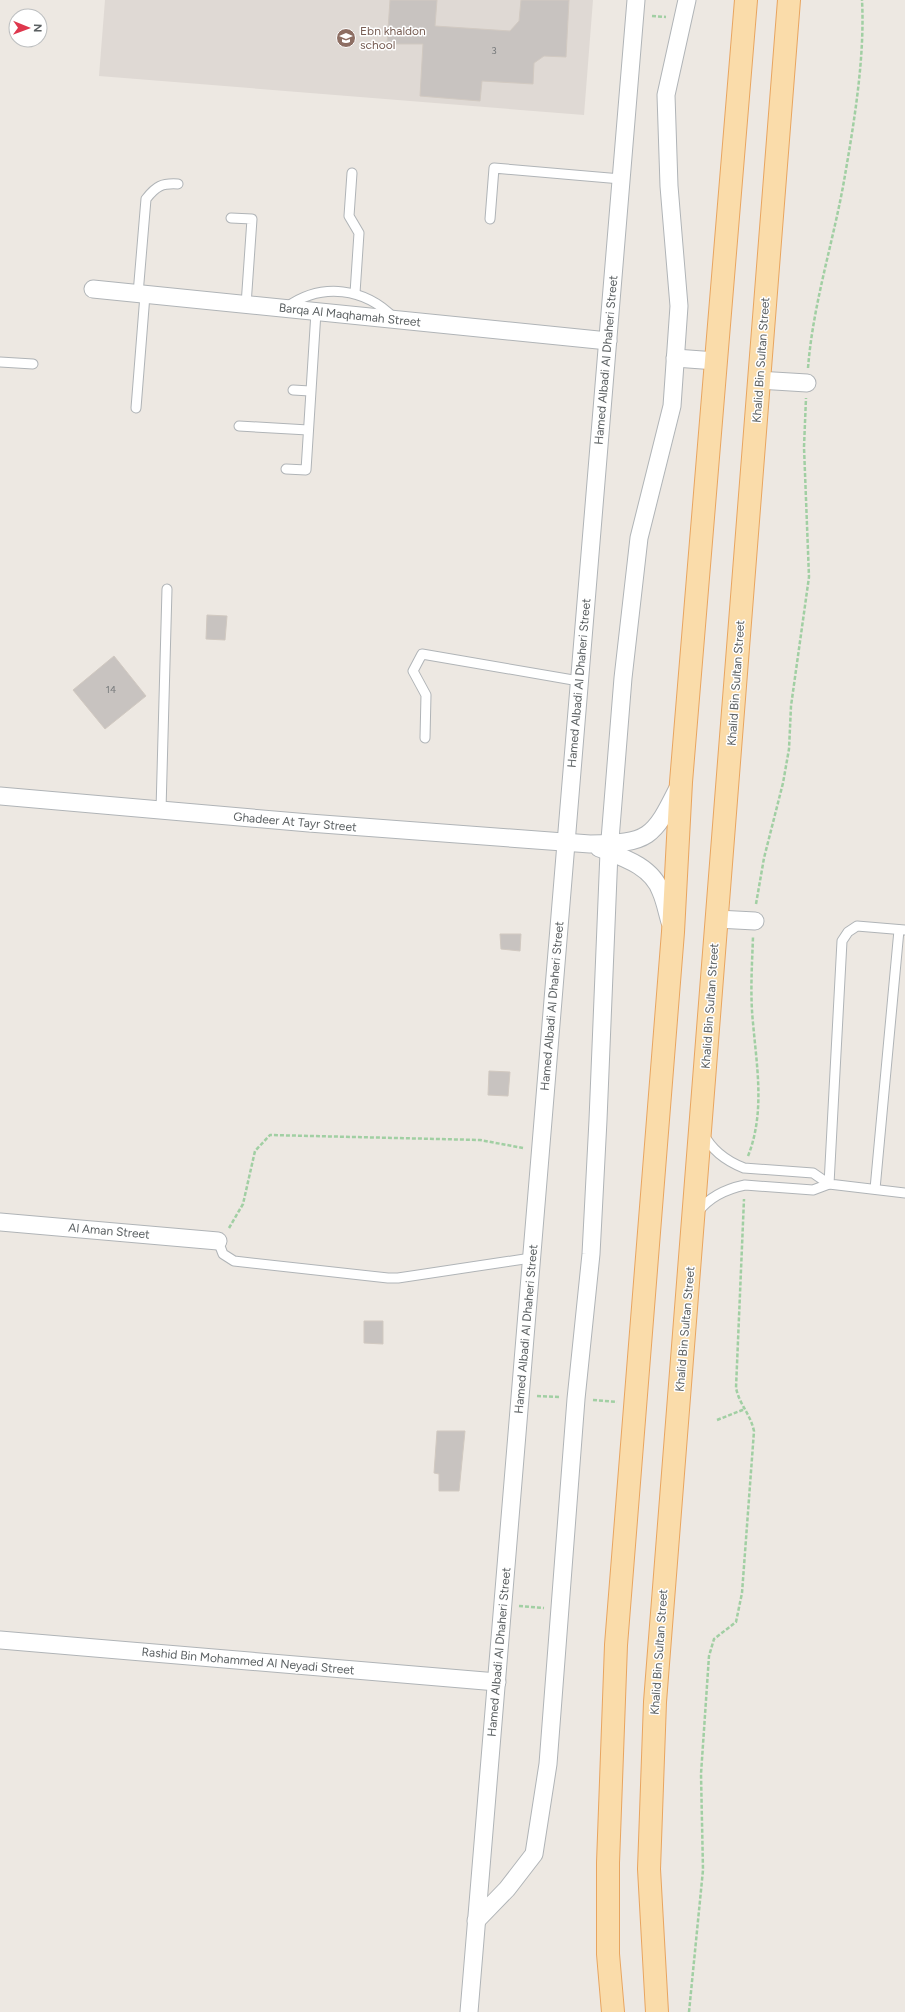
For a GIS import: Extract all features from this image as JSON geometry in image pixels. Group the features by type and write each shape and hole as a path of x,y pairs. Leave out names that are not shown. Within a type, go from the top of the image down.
{"main road":[{"path":"613,2012 608,1954 608,1863 616,1646 673,932 681,782 746,0"},
{"name":"Khalid Bin Sultan Street","path":"657,2012 649,1869 655,1702 789,0"}],"street":[{"path":"476,1921 507,1889 534,1854 548,1764 576,1399 591,1254 599,1112 610,848 623,678 639,538 672,406 679,306 669,186 666,95 687,0"},
{"name":"Hamed Albadi Al Dhaheri Street","path":"469,2012 635,7"},
{"name":"Barqa Al Maqhamah Street","path":"93,289 608,340"},
{"path":"675,358 716,361"},
{"path":"759,380 807,383"},
{"name":"Ghadeer At Tayr Street","path":"610,848 643,837 656,828 681,782"},
{"name":"Ghadeer At Tayr Street","path":"0,796 590,844 610,848 631,860 651,875 661,890 673,932"},
{"path":"717,919 755,921"},
{"name":"Al Aman Street","path":"0,1222 218,1241"},
{"name":"Rashid Bin Mohammed Al Neyadi Street","path":"0,1640 496,1682"}],"lane":[{"path":"490,219 494,168 621,179"},
{"path":"352,173 349,216 359,233 355,294"},
{"path":"136,408 146,199 153,190 165,183 178,184"},
{"path":"231,218 252,219 246,305"},
{"path":"285,308 295,301 318,293 343,291 377,303 395,319"},
{"path":"286,468 306,470 316,312"},
{"path":"0,362 33,364"},
{"path":"293,390 310,392"},
{"path":"239,426 308,430"},
{"path":"161,810 167,589"},
{"path":"425,738 426,695 413,671 422,654 579,681"},
{"path":"829,1184 842,941 848,932 857,926 902,930 875,1189"},
{"path":"701,1129 714,1150 723,1158 744,1168 813,1173 829,1184"},
{"path":"694,1218 705,1205 718,1194 745,1185 813,1190 829,1184 905,1193"},
{"path":"218,1241 223,1254 234,1261 388,1278 398,1278 531,1258"}],"path":[{"path":"744,1168 754,1141 759,1093 751,991 758,891 764,858 783,783 789,749 791,706 809,578 804,447 810,336 844,181 857,89 863,16 862,0"},
{"path":"635,7 683,19"},
{"path":"218,1241 233,1224 243,1204 255,1150 270,1135 480,1140 540,1152"},
{"path":"689,2012 703,1870 701,1774 709,1656 714,1639 736,1622 742,1593 754,1431 751,1419 739,1400 736,1388 745,1185"},
{"path":"717,1420 745,1409"},
{"path":"503,1605 559,1609"}],"shaded area":[{"name":"Ebn khaldon school","path":"105,0 593,0 584,115 99,76"}],"building":[{"name":"Ebn khaldon school","path":"390,0 437,0 435,26 510,31 519,21 521,0 569,0 566,57 544,56 534,63 533,84 482,81 480,101 420,96 423,44 387,44"},
{"path":"207,615 227,616 225,640 206,639"},
{"path":"114,656 146,696 105,729 73,690"},
{"path":"500,934 521,934 520,951 501,949"},
{"path":"489,1071 510,1072 508,1096 488,1095"},
{"path":"364,1321 383,1321 383,1344 364,1343"},
{"path":"437,1431 465,1431 459,1491 439,1491 439,1474 434,1473"}],"place":[{"name":"Ebn khaldon school","path":"346,38"}]}
